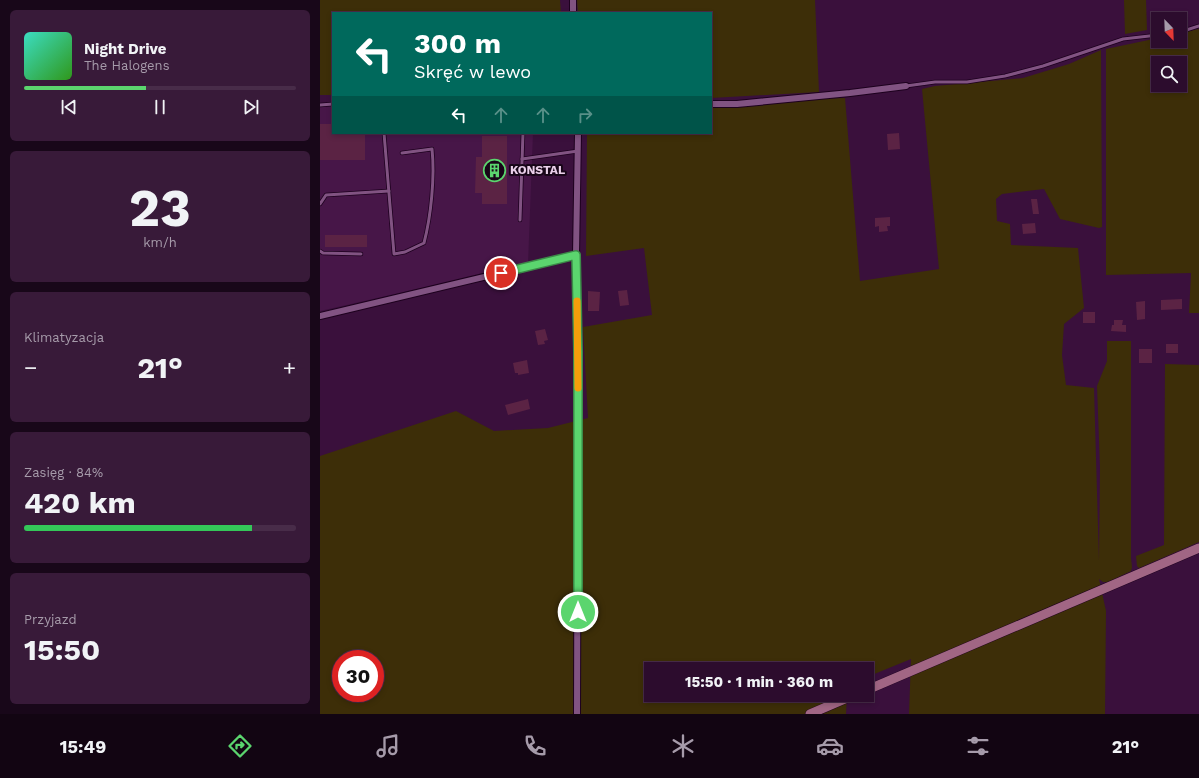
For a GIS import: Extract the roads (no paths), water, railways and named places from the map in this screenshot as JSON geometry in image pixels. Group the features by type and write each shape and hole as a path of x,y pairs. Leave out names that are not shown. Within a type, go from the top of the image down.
{"main road":[{"path":"874,687 1199,548"},
{"path":"810,714 838,702"}],"street":[{"path":"573,0 573,12"},
{"path":"712,104 737,104 906,86"},
{"path":"577,714 578,352 576,255 578,134"},
{"path":"320,316 576,255"}],"lane":[{"path":"1187,30 1199,26"},
{"path":"906,86 935,82 967,82 1005,76 1044,66 1123,39 1151,36"},
{"path":"320,105 332,104"},
{"path":"384,134 394,254 404,252 424,243 429,222 433,160 432,149 402,153"},
{"path":"520,220 523,134"},
{"path":"522,159 578,152"},
{"path":"320,204 326,195 389,191"},
{"path":"320,251 323,253 361,254"}],"place":[{"name":"KONSTAL","path":"494,170"}]}
